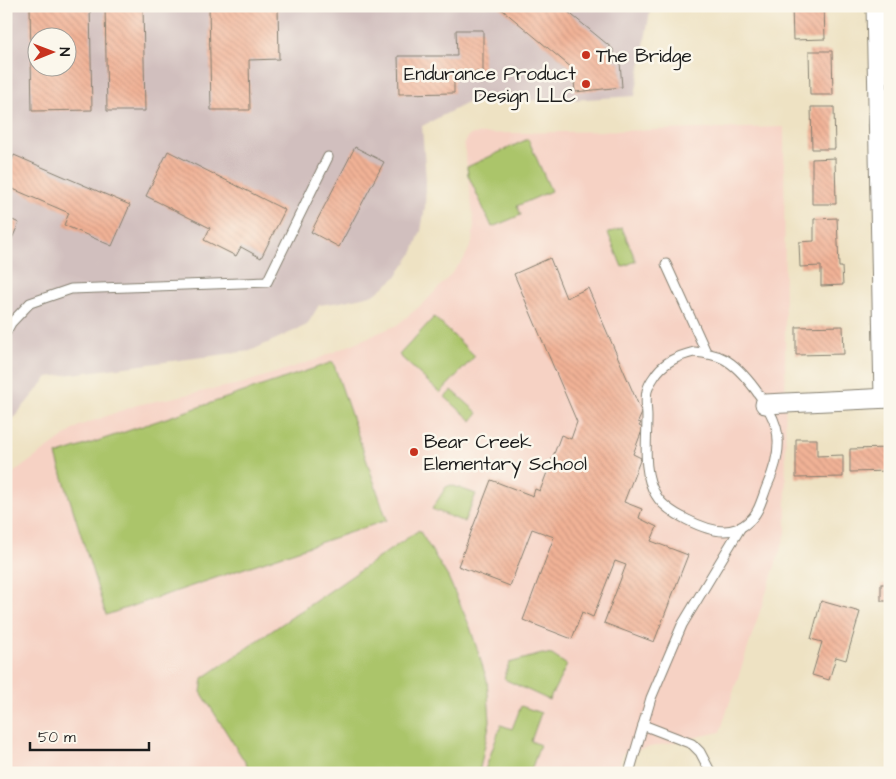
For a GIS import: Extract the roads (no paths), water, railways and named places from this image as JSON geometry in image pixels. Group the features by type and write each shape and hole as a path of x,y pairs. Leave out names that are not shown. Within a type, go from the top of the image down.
{"street":[{"path":"766,404 887,398 876,6"}],"lane":[{"path":"6,332 11,323 30,303 71,289 267,282 328,157"},
{"path":"666,264 707,354"},
{"path":"694,352 725,360 738,370 766,404 776,427 778,448 775,466 756,512 748,522 724,531 712,530 678,515 666,507 656,496 650,484 647,469 647,391 654,376 665,364 679,356 694,352"},
{"path":"629,773 651,698 682,625 741,526"},
{"path":"643,725 692,744 700,752 710,773"}],"place":[{"name":"The Bridge","path":"586,55"},
{"name":"Endurance Product Design LLC","path":"586,84"},
{"name":"Bear Creek Elementary School","path":"414,452"}]}
